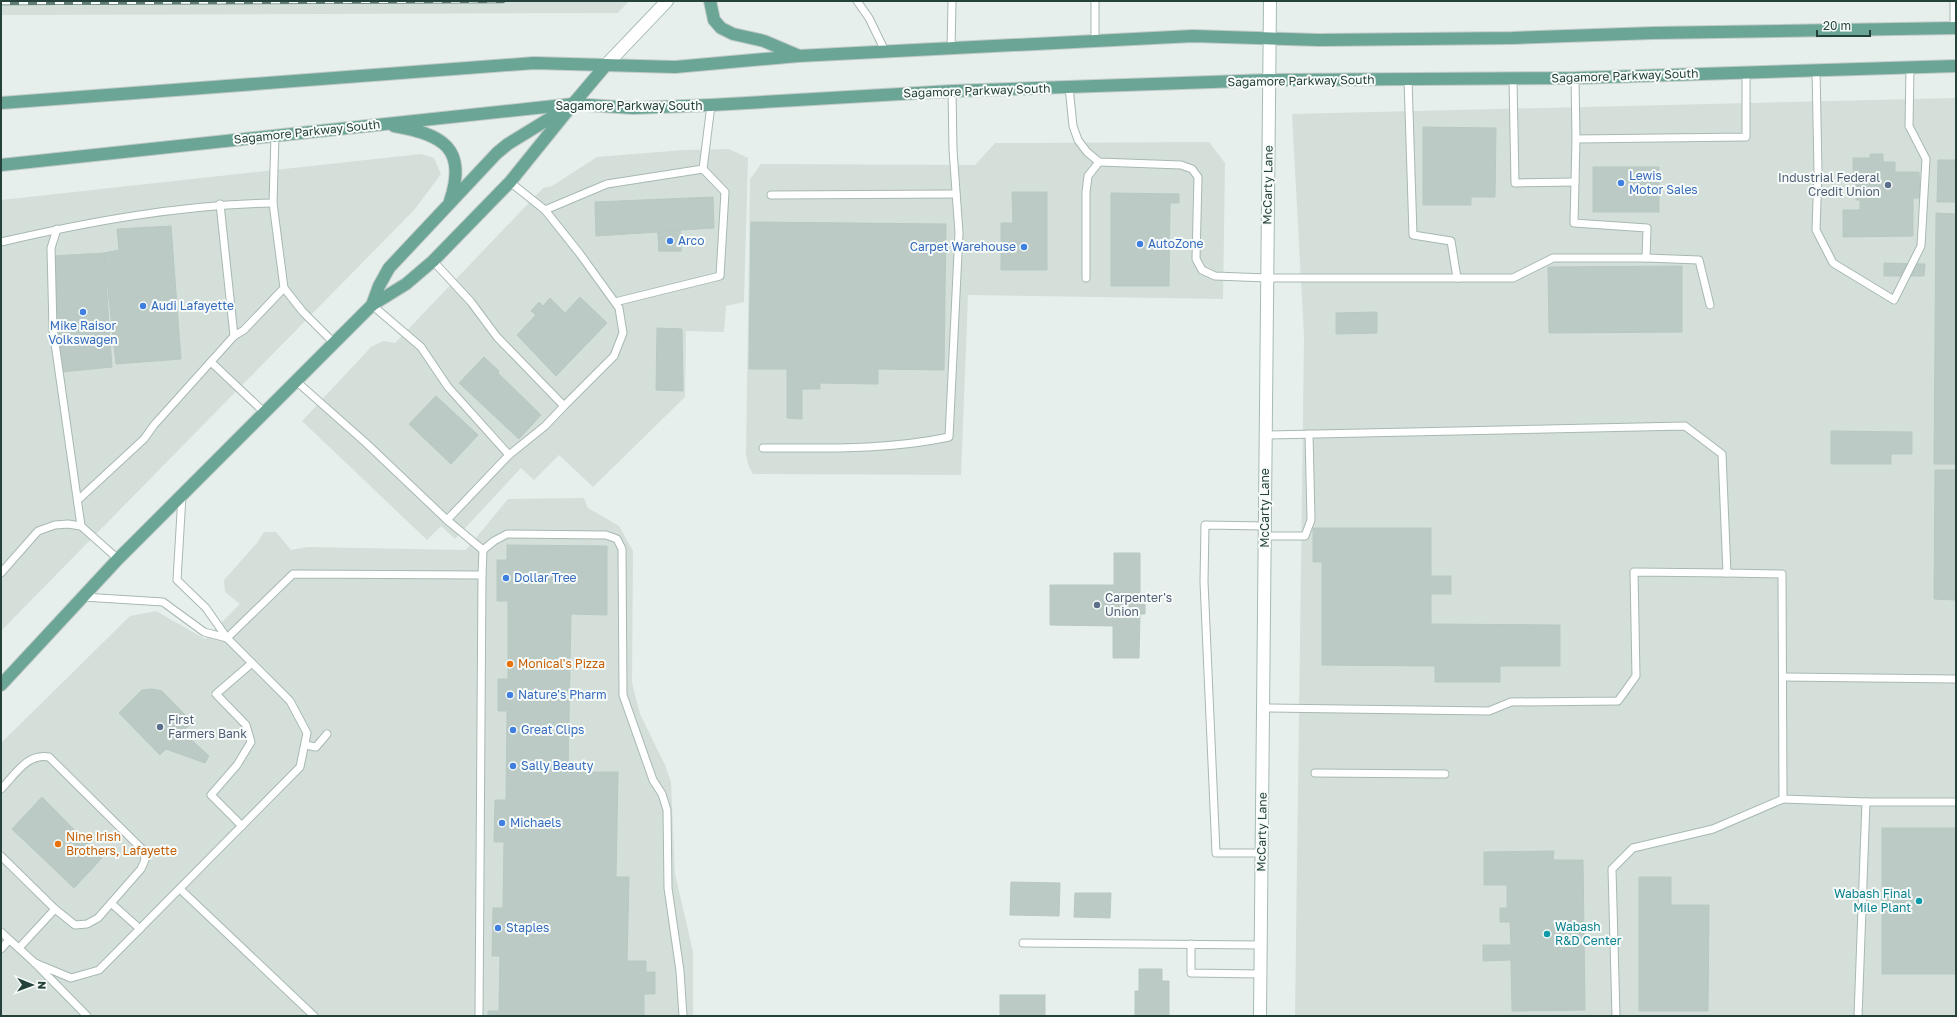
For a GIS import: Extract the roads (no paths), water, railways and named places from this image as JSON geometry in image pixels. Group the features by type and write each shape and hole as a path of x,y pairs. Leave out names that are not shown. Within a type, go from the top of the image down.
{"main road":[{"path":"1,685 118,559 372,305 406,284 433,261 510,182 606,65 667,1"},
{"path":"710,1 714,20 721,28 733,34 764,41 798,56"},
{"name":"McCarty Lane","path":"1260,1016 1270,1"},
{"path":"1,103 534,63 675,67 798,56 1193,36 1319,40 1512,38 1653,33 1955,28"},
{"name":"Sagamore Parkway South","path":"1,165 573,104 633,108 712,105 952,91 1270,80 1575,78 1956,66"},
{"path":"372,305 379,286 389,268 497,153 508,144 573,104"},
{"path":"381,124 428,134 443,141 450,149 457,172 455,186 448,205"}],"lane":[{"path":"857,1 869,18 885,52"},
{"path":"951,49 952,1"},
{"path":"1095,1 1095,41"},
{"path":"1954,1 1955,28"},
{"path":"1816,70 1818,172 1816,230 1833,263 1894,300 1921,246 1926,159 1909,126 1910,68"},
{"path":"1576,139 1746,138 1746,72"},
{"path":"1575,78 1576,182 1574,223 1647,228 1646,258"},
{"path":"1408,79 1413,235 1451,241 1457,278"},
{"path":"1513,79 1515,183 1576,182"},
{"path":"1069,87 1073,126 1078,140 1087,152 1099,162 1114,164 1181,165 1192,169 1198,177 1196,259 1202,270 1215,276 1268,278 1513,278 1553,258 1646,258 1699,260 1710,305"},
{"path":"764,448 817,448 920,444 949,437 959,233 952,91"},
{"path":"703,169 712,105"},
{"path":"275,136 273,203 284,288 303,312 334,343"},
{"path":"1086,278 1086,192 1088,176 1099,162"},
{"path":"545,210 607,184 703,169"},
{"path":"615,302 720,276 725,192 703,169"},
{"path":"447,520 509,455 544,426 614,356 624,333 619,308 580,254 545,210 510,182"},
{"path":"771,195 956,194"},
{"path":"1,242 57,229 148,212 220,204 273,203"},
{"path":"220,204 234,336"},
{"path":"57,229 51,248 53,329 81,526"},
{"path":"433,261 471,302 497,337 564,406"},
{"path":"78,500 144,439 154,425 234,336 244,330 284,288"},
{"path":"372,305 421,347 448,387 509,455"},
{"path":"211,362 265,412"},
{"path":"296,381 366,443 447,520 484,550"},
{"path":"1266,435 1685,426 1722,454 1727,573"},
{"path":"1261,853 1216,853 1204,582 1205,525 1305,536 1311,520 1309,434"},
{"path":"35,963 71,978 99,970 300,767 307,733 290,701 227,638 206,608 177,580 182,496"},
{"path":"1,573 38,532 55,525 68,524 81,526 118,559"},
{"path":"479,1016 482,576 484,550 494,540 507,534 606,535 617,539 622,550 623,695 653,780 662,794 667,810 668,888 680,971 683,1016"},
{"path":"1263,708 1489,712 1511,702 1618,701 1636,676 1634,572 1782,574 1784,677 1783,799"},
{"path":"227,638 293,574 482,576"},
{"path":"83,597 163,602 204,632 227,638"},
{"path":"242,826 211,795 237,765 251,742 246,725 216,694 252,663"},
{"path":"1784,677 1956,679"},
{"path":"305,745 316,747 327,734"},
{"path":"1,789 31,758 40,756 49,757 144,851 145,860 141,869 98,918 88,924 75,925 55,909 1,856"},
{"path":"1315,773 1445,774"},
{"path":"1616,1016 1612,869 1633,848 1713,829 1783,799 1866,802 1956,802"},
{"path":"1858,1016 1866,802"},
{"path":"180,889 314,1016"},
{"path":"111,903 140,929"},
{"path":"18,948 55,909"},
{"path":"1,932 35,963 87,1016"},
{"path":"1,949 9,940"},
{"path":"1023,943 1260,945"},
{"path":"1191,944 1191,973 1260,974"}],"railway":[{"path":"1,3 503,1"}],"place":[{"name":"Lewis Motor Sales","path":"1621,183"},
{"name":"Industrial Federal Credit Union","path":"1888,185"},
{"name":"Arco","path":"670,241"},
{"name":"AutoZone","path":"1140,244"},
{"name":"Carpet Warehouse","path":"1024,247"},
{"name":"Audi Lafayette","path":"143,306"},
{"name":"Mike Raisor Volkswagen","path":"83,312"},
{"name":"Dollar Tree","path":"506,578"},
{"name":"Carpenter's Union","path":"1097,605"},
{"name":"Monical's Pizza","path":"510,664"},
{"name":"Nature's Pharm","path":"510,695"},
{"name":"First Farmers Bank","path":"160,727"},
{"name":"Great Clips","path":"513,730"},
{"name":"Sally Beauty","path":"513,766"},
{"name":"Michaels","path":"502,823"},
{"name":"Nine Irish Brothers, Lafayette","path":"58,844"},
{"name":"Wabash Final Mile Plant","path":"1919,901"},
{"name":"Staples","path":"498,928"},
{"name":"Wabash R&D Center","path":"1547,934"}]}
